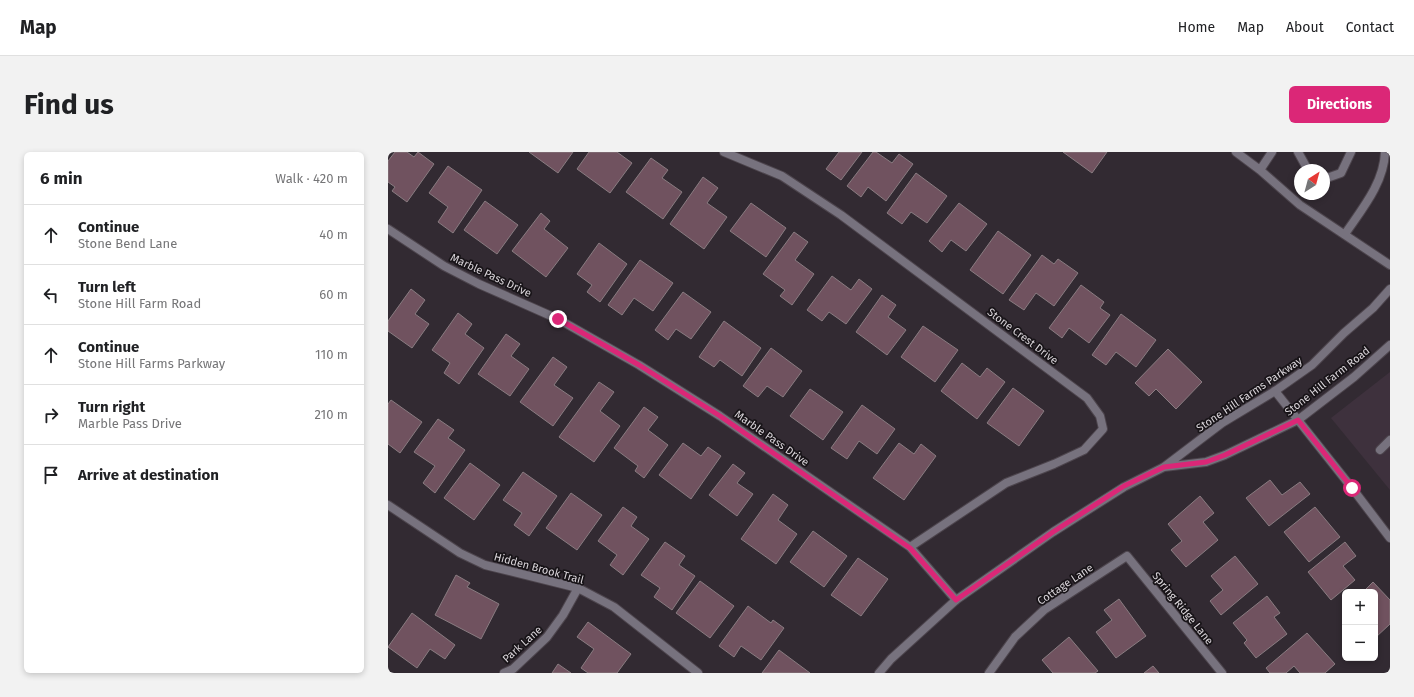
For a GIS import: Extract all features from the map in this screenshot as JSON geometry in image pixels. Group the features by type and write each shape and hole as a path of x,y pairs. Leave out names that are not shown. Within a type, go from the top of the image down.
{"street":[{"name":"Stone Crest Drive","path":"724,152 782,176 841,215 1088,398 1100,416 1103,429 1084,450 1054,464 1006,483 910,548"},
{"path":"1236,152 1260,170 1300,205 1390,265"},
{"path":"1260,170 1272,152"},
{"path":"1298,152 1305,164"},
{"path":"1330,177 1341,173 1351,152"},
{"path":"1345,234 1376,189 1385,162 1386,152"},
{"name":"Marble Pass Drive","path":"388,229 444,266 479,284 558,319 639,365 720,416 910,548 956,600"},
{"name":"Stone Hill Farms Parkway","path":"879,673 891,659 956,600 1053,532 1124,486 1164,467 1222,423 1275,391 1312,365 1344,333 1373,308 1390,289"},
{"name":"Stone Hill Farm Road","path":"1164,467 1206,462 1225,455 1298,420 1354,377 1390,345"},
{"path":"1275,391 1390,538"},
{"path":"1380,450 1390,440"},
{"name":"Hidden Brook Trail","path":"388,506 460,552 485,565 578,588 614,607 665,645 698,673"},
{"name":"Cottage Lane","path":"989,673 1015,637 1044,610 1127,556"},
{"name":"Spring Ridge Lane","path":"1127,556 1222,673"},
{"name":"Park Lane","path":"504,673 513,669 547,637 563,615 578,588"}],"shaded area":[{"path":"1390,372 1390,490 1331,418"}],"building":[{"path":"395,152 407,152 414,157 418,152 434,164 407,202 392,191 395,187 388,182 388,161"},
{"path":"529,152 573,152 558,173"},
{"path":"589,152 617,152 632,163 610,193 577,169"},
{"path":"839,152 862,152 841,180 826,169"},
{"path":"873,152 876,152 892,163 899,154 913,164 886,201 868,187 861,197 847,186"},
{"path":"1063,152 1107,152 1092,173"},
{"path":"651,158 668,170 662,178 682,192 663,219 626,192"},
{"path":"448,166 482,190 453,233 438,222 448,207 429,193"},
{"path":"916,173 947,196 927,223 911,212 902,224 887,213"},
{"path":"703,177 718,188 707,203 727,217 704,249 670,224"},
{"path":"485,201 518,225 497,254 464,230"},
{"path":"751,203 786,228 766,257 730,231"},
{"path":"959,203 987,224 966,251 951,240 942,252 929,241"},
{"path":"541,213 550,221 544,229 568,248 546,277 512,251"},
{"path":"998,231 1031,255 1003,294 970,270"},
{"path":"794,232 808,242 795,260 814,274 792,305 780,296 785,290 763,274"},
{"path":"599,243 627,264 600,302 587,292 592,285 577,274"},
{"path":"1042,255 1054,264 1058,259 1078,273 1054,306 1036,293 1024,310 1009,300"},
{"path":"640,260 673,283 653,311 634,298 622,315 608,305"},
{"path":"832,276 851,290 859,279 872,289 846,324 829,312 822,321 807,310"},
{"path":"1081,285 1104,302 1100,308 1110,315 1089,343 1069,328 1062,338 1049,328"},
{"path":"411,289 425,300 415,314 429,324 412,348 388,331 388,321"},
{"path":"683,292 711,312 691,339 676,329 668,340 655,330"},
{"path":"882,295 896,305 888,317 906,330 887,355 856,332"},
{"path":"458,313 472,324 465,334 484,348 459,384 444,373 450,363 432,350"},
{"path":"1121,314 1156,340 1136,367 1116,352 1106,365 1092,355"},
{"path":"724,321 761,348 742,376 720,360 714,367 699,357"},
{"path":"923,326 958,350 935,382 901,357"},
{"path":"506,334 520,344 511,356 529,369 510,396 478,374"},
{"path":"771,348 802,371 783,397 767,386 758,397 743,386"},
{"path":"1168,349 1202,382 1176,409 1156,389 1149,396 1135,383"},
{"path":"553,357 567,367 554,385 573,398 553,426 520,402"},
{"path":"962,363 980,377 987,368 1005,382 977,419 941,391"},
{"path":"599,382 614,392 600,411 620,426 594,462 559,437"},
{"path":"1013,388 1044,411 1019,446 987,423"},
{"path":"810,389 843,412 823,440 790,416"},
{"path":"391,400 422,422 400,453 388,444 388,404"},
{"path":"862,405 895,429 877,454 859,441 847,459 831,448"},
{"path":"644,407 658,417 648,430 668,445 644,478 635,471 638,466 614,448"},
{"path":"438,419 454,430 448,438 465,450 435,493 423,483 435,466 414,452"},
{"path":"683,443 701,456 708,447 721,456 691,499 659,475"},
{"path":"899,443 914,454 921,444 936,456 904,500 873,478"},
{"path":"470,463 500,485 474,520 444,498"},
{"path":"733,464 745,473 737,483 753,494 737,516 709,495"},
{"path":"523,472 557,496 529,536 514,525 522,513 503,500"},
{"path":"1270,480 1282,495 1300,482 1310,494 1269,526 1246,498"},
{"path":"571,493 602,515 577,550 546,528"},
{"path":"773,494 788,505 778,520 797,534 776,564 741,539"},
{"path":"1200,496 1214,513 1203,522 1218,540 1186,567 1171,550 1182,541 1168,524"},
{"path":"623,507 637,517 631,526 649,539 623,575 610,565 617,555 598,541"},
{"path":"1315,507 1340,537 1309,562 1284,532"},
{"path":"813,531 847,556 824,587 790,562"},
{"path":"665,542 685,556 679,565 695,576 672,610 654,597 660,588 641,575"},
{"path":"1345,542 1356,556 1343,566 1355,580 1344,589 1342,589 1342,591 1331,600 1308,572"},
{"path":"1235,556 1258,584 1221,615 1210,601 1223,590 1211,576"},
{"path":"858,558 888,579 861,616 831,595"},
{"path":"456,575 470,583 467,587 499,604 481,639 435,615"},
{"path":"700,581 734,606 710,638 676,613"},
{"path":"1373,582 1390,600 1390,624 1378,635 1378,589 1366,589"},
{"path":"1267,596 1280,613 1274,617 1287,634 1256,658 1244,643 1247,640 1233,623"},
{"path":"1119,599 1146,636 1116,658 1096,632 1112,620 1104,610"},
{"path":"748,606 771,623 773,620 784,628 761,660 741,646 734,657 719,646"},
{"path":"412,613 455,645 445,659 430,649 417,668 388,647"},
{"path":"588,622 631,654 617,673 588,673 581,668 594,649 577,637"},
{"path":"1307,633 1335,664 1325,673 1300,673 1294,666 1286,673 1270,673 1266,668"},
{"path":"1069,637 1098,671 1095,673 1053,673 1042,660"},
{"path":"779,650 810,673 762,673"},
{"path":"558,664 571,673 552,673"},
{"path":"1153,666 1159,673 1144,673"}],"route":[{"path":"558,319 639,365 720,416 910,548 956,600 1053,532 1124,486 1164,467 1206,462 1225,455 1298,420 1352,488"}]}
